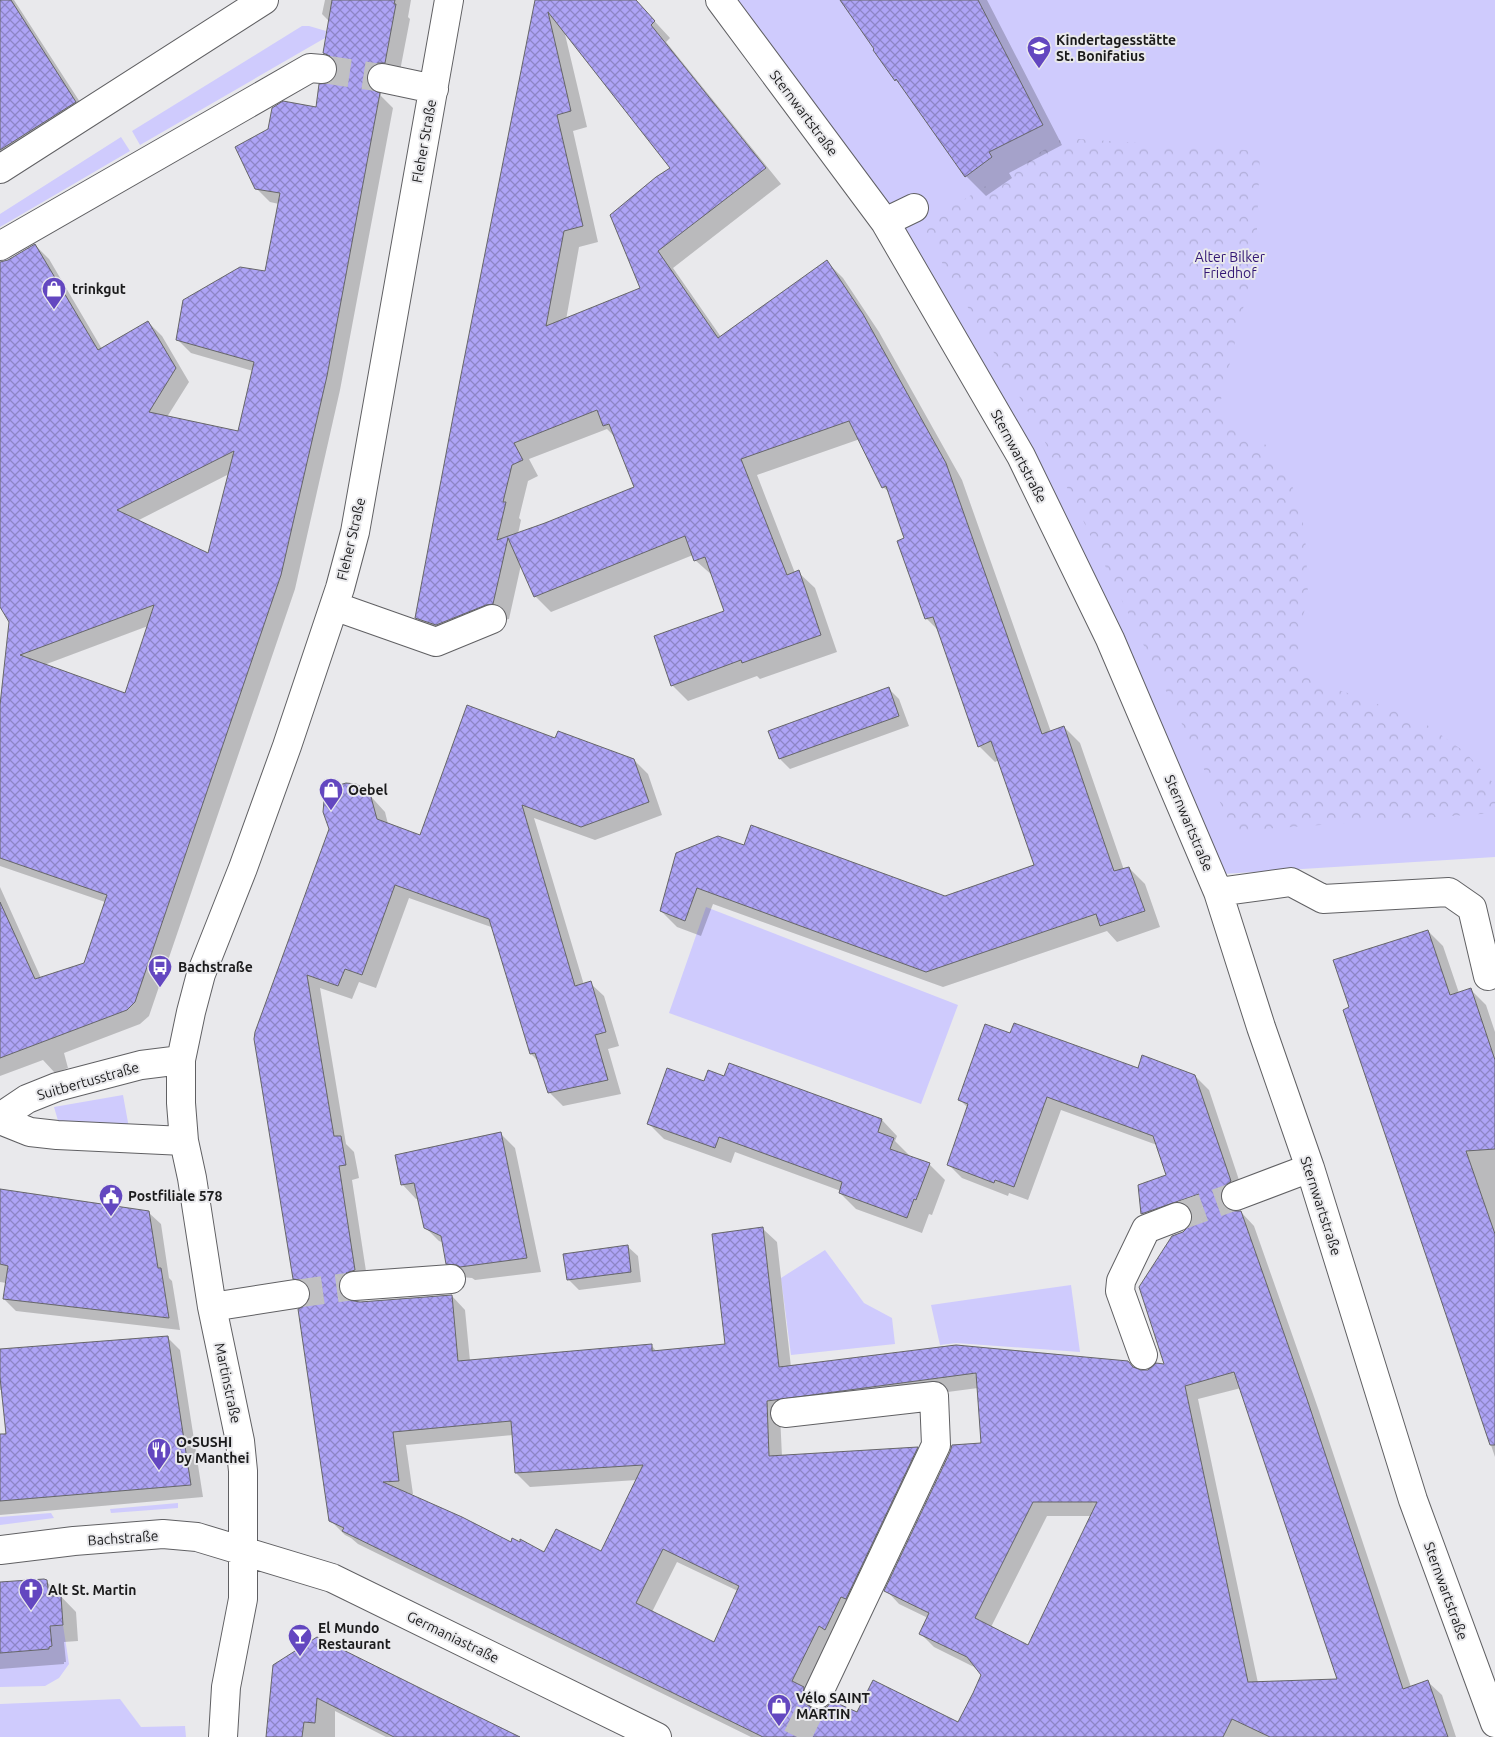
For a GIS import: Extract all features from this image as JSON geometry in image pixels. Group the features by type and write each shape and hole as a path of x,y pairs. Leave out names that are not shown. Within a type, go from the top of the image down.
{"street":[{"path":"0,168 264,0"},
{"name":"Fleher Straße","path":"181,1060 201,974 246,859 287,746 334,606 354,532 449,0"},
{"name":"Sternwartstraße","path":"720,0 885,222 1021,456 1110,639 1218,892 1261,1026 1310,1168 1413,1500 1495,1723"},
{"path":"0,246 310,68 322,69"},
{"path":"382,78 434,88"},
{"path":"885,222 914,208"},
{"path":"334,606 436,642 492,619"},
{"path":"1218,892 1291,882 1323,899 1450,892 1472,908 1488,976"},
{"name":"Suitbertusstraße","path":"181,1060 141,1065 57,1087 27,1099 0,1118 30,1132 184,1141"},
{"name":"Martinstraße","path":"181,1060 181,1103 184,1141 212,1307 240,1441 243,1471 243,1599 226,1687 223,1737"},
{"path":"1236,1196 1310,1168"},
{"path":"1143,1355 1120,1291 1121,1281 1146,1229 1177,1217"},
{"path":"354,1286 451,1279"},
{"path":"212,1307 295,1294"},
{"path":"785,1414 934,1396 936,1445 818,1694"},
{"name":"Bachstraße","path":"0,1550 74,1541 163,1534 197,1537 243,1551"},
{"name":"Germaniastraße","path":"243,1551 332,1578 657,1737"}],"green space":[{"name":"Alter Bilker Friedhof","path":"731,0 1495,0 1495,857 1222,874 1032,450"},
{"path":"302,26 326,31 325,38 140,145 132,131"},
{"path":"121,137 130,151 0,227 0,214"},
{"path":"1063,138 1260,151 1256,255 1217,416 1266,445 1283,466 1301,506 1306,548 1308,596 1298,637 1299,653 1305,673 1322,685 1420,720 1465,752 1495,785 1495,813 1234,831 1043,438 921,226"},
{"path":"706,907 958,1005 921,1104 669,1013"},
{"path":"123,1095 129,1128 59,1124 54,1107"},
{"path":"825,1250 864,1303 892,1318 895,1344 791,1355 781,1278"},
{"path":"1071,1285 1080,1352 956,1343 940,1345 931,1305"},
{"path":"178,1503 178,1508 111,1513 110,1509"},
{"path":"51,1513 54,1518 0,1525 0,1517"},
{"path":"63,1625 69,1664 59,1678 45,1686 0,1687 0,1653 51,1647 47,1627"},
{"path":"120,1699 141,1727 185,1726 186,1737 0,1737 0,1704"}],"building":[{"path":"0,0 11,0 76,102 0,150"},
{"path":"332,0 395,0 394,4 396,4 385,63 378,63 371,67 367,75 367,83 371,89 380,93 327,376 281,575 135,1002 127,1010 0,1058 0,902 35,979 84,963 107,895 0,858 0,705 9,622 0,607 0,262 8,260 35,244 98,350 148,321 176,368 149,412 238,431 254,362 176,340 183,300 240,267 265,271 280,193 255,189 235,147 268,129 272,108 283,101 316,107 319,84 329,83 335,78 337,71 336,62 330,56 323,53","holes":["234,451 208,553 117,510","154,605 125,693 20,655"]},
{"path":"535,0 636,0 655,21 651,25 766,168 658,251 718,338 827,260 863,314 946,463 1042,734 1064,726 1114,871 1129,867 1145,911 1100,926 1096,914 926,972 697,888 685,921 660,911 676,853 718,836 744,845 751,825 945,896 1034,865 991,741 978,747 933,617 925,619 897,541 904,538 886,486 882,488 849,421 741,459 787,575 799,570 821,635 742,663 741,660 671,686 654,636 724,611 705,557 694,561 685,536 534,597 508,538 493,604 436,625 415,618","holes":["548,12 670,168 656,177 610,215 640,288 546,326 564,231 583,226 557,115 571,111","597,410 603,426 609,424 634,487 497,540 506,502 503,502 512,465 523,460 514,443"]},
{"path":"840,0 978,0 1043,125 989,152 992,157 965,177 896,79 895,81 873,50"},
{"path":"889,687 899,716 779,759 768,731"},
{"path":"467,705 555,738 558,731 634,759 649,802 581,827 522,805 575,986 591,981 606,1032 595,1035 608,1080 548,1093 535,1053 530,1054 489,919 395,885 362,975 345,969 338,986 307,975 334,1136 341,1136 346,1165 339,1166 355,1270 346,1273 340,1279 339,1288 341,1295 348,1300 360,1302 452,1295 458,1361 652,1344 652,1351 725,1344 712,1234 763,1227 779,1367 956,1345 1128,1361 1133,1367 1148,1370 1156,1363 1164,1364 1139,1287 1172,1236 1183,1232 1189,1226 1192,1212 1189,1208 1199,1194 1141,1214 1138,1185 1166,1175 1153,1136 1047,1097 1014,1187 995,1180 994,1183 947,1165 968,1104 958,1100 985,1024 1010,1033 1014,1023 1138,1068 1142,1055 1195,1075 1231,1181 1224,1187 1221,1201 1227,1208 1241,1211 1306,1396 1403,1689 1428,1680 1448,1737 1270,1737 1232,1719 1223,1737 763,1737 342,1531 344,1528 329,1521 298,1309 309,1300 310,1291 301,1280 293,1279 254,1039 329,829 323,812 324,801 329,792 336,786 346,783 356,784 365,789 371,797 377,819 420,835","holes":["1234,1372 1337,1679 1248,1682 1185,1386","976,1373 981,1443 952,1445 884,1591 929,1613 919,1634 967,1657 981,1675 958,1722 873,1680 857,1712 832,1701 827,1707 820,1709 811,1708 805,1703 803,1696 804,1687 792,1681 819,1626 825,1630 841,1597 846,1599 918,1447 769,1456 767,1401","511,1421 515,1473 643,1465 601,1551 556,1529 544,1552 520,1539 520,1542 512,1538 511,1542 462,1517 383,1482 399,1481 393,1432","1033,1502 1097,1502 1028,1645 975,1618","663,1549 739,1586 714,1642 636,1603"]},
{"path":"1428,930 1450,995 1471,988 1495,1060 1495,1149 1466,1151 1495,1234 1495,1445 1490,1445 1343,1010 1349,1007 1333,960"},
{"path":"729,1063 882,1119 878,1132 894,1138 890,1149 930,1163 907,1218 839,1193 842,1182 719,1137 715,1148 647,1124 667,1068 704,1081 708,1070 724,1076"},
{"path":"501,1132 527,1258 460,1267 446,1264 441,1236 424,1228 414,1183 401,1185 395,1155"},
{"path":"0,1189 149,1211 158,1268 161,1268 169,1318 3,1299 8,1266 0,1264"},
{"path":"628,1245 631,1272 567,1280 563,1254"},
{"path":"168,1336 191,1485 0,1501 0,1434 6,1434 0,1377 0,1349"},
{"name":"Alt St. Martin","path":"47,1580 49,1596 61,1596 63,1625 50,1626 52,1646 49,1649 0,1653 0,1582"},
{"path":"317,1637 520,1737 394,1737 317,1698 315,1723 304,1722 302,1737 266,1737 273,1665"}],"tunnel":[{"path":"322,69 382,78"},
{"path":"1177,1217 1236,1196"},
{"path":"295,1294 354,1286"},
{"path":"797,1737 818,1694"}],"place":[{"name":"Kindertagesstätte St. Bonifatius","path":"1039,69"},
{"name":"trinkgut","path":"54,310"},
{"name":"Oebel","path":"331,811"},
{"name":"Bachstraße","path":"160,988"},
{"name":"Postfiliale 578","path":"111,1217"},
{"name":"O•SUSHI by Manthei","path":"159,1471"},
{"name":"Alt St. Martin","path":"31,1611"},
{"name":"El Mundo Restaurant","path":"300,1657"},
{"name":"Vélo SAINT MARTIN","path":"779,1727"}]}
